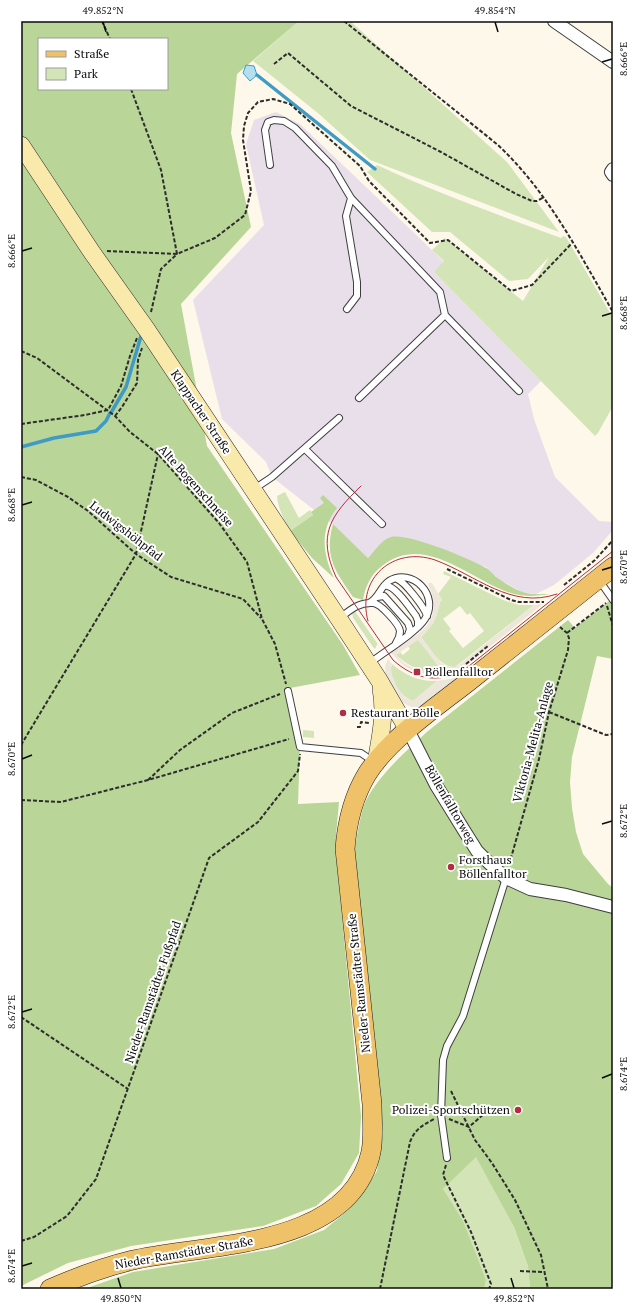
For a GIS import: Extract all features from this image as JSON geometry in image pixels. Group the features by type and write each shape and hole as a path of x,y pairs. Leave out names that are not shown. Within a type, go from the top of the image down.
{"main road":[{"name":"Klappacher Straße","path":"21,145 339,618 379,680 408,730"},
{"name":"Nieder-Ramstädter Straße","path":"50,1289 75,1278 133,1260 268,1238 302,1227 322,1216 341,1202 356,1186 366,1165 373,1137 372,1104 345,849 348,819 353,801 367,774 408,730 594,571 613,567"},
{"name":"Klappacher Straße","path":"376,763 383,708 383,698 379,680"}],"street":[{"path":"554,21 613,62"},
{"path":"599,52 613,50"},
{"path":"613,168 611,172 613,175"},
{"name":"Böllenfalltorweg","path":"408,730 436,785 465,832 478,851 506,878 530,889 566,895 613,906"}],"lane":[{"path":"270,165 265,130 268,122 274,120 284,121 295,128 332,166 351,198 440,292 446,315 519,391"},
{"path":"347,309 357,296 357,282 346,216 351,198"},
{"path":"358,398 446,315"},
{"path":"253,490 305,449 339,418"},
{"path":"305,449 382,524"},
{"path":"594,571 612,599"},
{"path":"397,578 423,607 426,616"},
{"path":"339,618 358,605 374,601 390,580 401,578 414,581 424,587 429,603 426,616 418,627 368,664"},
{"path":"384,586 387,585 394,589 416,616 418,627"},
{"path":"377,597 380,595 384,596 404,618 410,630 408,635"},
{"path":"369,603 378,604 398,627 399,634 396,643"},
{"path":"288,691 300,747 361,753 376,763"},
{"path":"448,1158 441,1115 443,1060 447,1046 463,1016 506,878"}],"path":[{"path":"102,21 110,38"},
{"path":"344,21 498,145 514,160 544,197 573,242 613,312"},
{"path":"274,64 288,53 351,106 441,152 516,194 532,201 537,201 544,197"},
{"path":"131,90 162,170 177,254"},
{"path":"115,416 137,383 138,360 144,327 161,269 177,254 215,238 245,215 251,191 243,140 244,126 248,113 258,102 273,99 290,104 360,166 369,181 430,243 448,240 511,291 532,285 573,242"},
{"path":"91,250 177,254"},
{"path":"21,424 85,415 108,410 122,386 130,356 144,327"},
{"name":"Alte Bogenschneise","path":"21,351 38,358 108,410 130,432 158,454 220,523 247,562 262,619"},
{"path":"21,745 136,554 158,454"},
{"name":"Ludwigshöhpfad","path":"21,477 36,480 68,497 88,511 136,554 171,577 243,599 262,619"},
{"path":"594,571 613,540"},
{"path":"446,569 511,600 534,603 549,609 567,633 612,599"},
{"path":"606,603 613,626"},
{"path":"148,780 180,750 232,713 288,691 275,644 262,619"},
{"name":"Viktoria-Melita-Anlage","path":"506,878 568,650 569,638 567,633"},
{"path":"550,712 606,735 613,734"},
{"path":"357,727 360,727 361,722 366,723"},
{"path":"21,800 61,802 148,780 297,737"},
{"name":"Nieder-Ramstädter Fußpfad","path":"21,1242 34,1237 67,1216 96,1179 209,858 258,822 298,771 300,747"},
{"path":"21,1017 128,1089"},
{"path":"443,1073 475,1140 492,1163 515,1200 541,1254 548,1289"},
{"path":"469,1127 486,1112"},
{"path":"380,1289 410,1142 414,1133 419,1128 441,1115 469,1127"},
{"path":"448,1158 443,1175 471,1232 491,1284 490,1289"},
{"path":"520,1271 545,1272"}],"shaded area":[{"path":"276,112 300,124 444,262 434,272 541,381 528,394 534,419 555,477 599,521 613,522 613,530 593,553 554,585 536,594 522,592 497,578 486,567 383,542 368,558 336,527 272,477 266,462 222,419 193,300 264,225 246,144 254,120"},
{"path":"432,583 442,600 433,624 421,637 441,663 451,667 455,667 460,664 534,605 543,604 463,668 443,674 433,675 412,670 403,665 391,653 418,634 427,626 432,617 434,606 432,594 428,584","holes":["418,640 443,671 433,672 413,668 404,663 396,655"]},
{"path":"388,659 392,664 392,675 397,687 405,697 413,701 437,681 456,678 466,672 421,707 414,708 401,702 386,677 385,666"}],"green space":[{"path":"21,21 299,21 237,74 231,133 251,227 181,304 207,446 343,645 360,675 290,688 300,744 298,804 339,802 336,854 361,1116 359,1153 341,1184 316,1206 263,1226 131,1246 68,1263 21,1286"},
{"path":"299,21 350,21 507,162 559,232 370,160 319,114 253,61"},
{"path":"377,165 422,185 491,212 561,238 563,236 566,237 613,318 613,406 595,436 434,272 444,261 432,250 445,238 523,301 549,257 528,279 509,281 450,232 432,232 367,172"},
{"path":"285,492 299,518 310,510 313,515 290,531 282,514 277,496"},
{"path":"323,495 337,508 331,516 325,534 325,552 334,578 312,558 290,531 313,515 311,512 324,503 320,498"},
{"path":"333,524 368,558 381,543 388,538 399,537 410,539 424,542 452,552 476,563 487,569 505,583 520,591 533,594 550,594 523,596 514,594 498,588 448,562 432,556 415,554 398,557 382,566 369,581 363,600 353,597 336,571 333,563 330,546"},
{"path":"444,571 503,600 519,605 534,605 455,667 449,666 444,664 435,656 421,637 436,617 440,602 442,600 438,594 451,577 443,574","holes":["460,606 467,615 470,613 484,631 463,648 449,631 451,629 443,619"]},
{"path":"613,598 613,659 597,656 572,757 570,782 576,832 583,854 613,888 613,1289 530,1289 528,1266 514,1227 476,1157 443,1189 463,1221 486,1280 484,1289 84,1289 133,1272 274,1249 324,1230 346,1212 362,1194 377,1171 383,1133 354,851 363,808 374,787 391,766 428,731 568,620 575,628"},
{"path":"354,610 377,643 375,649 353,618 352,612"},
{"path":"418,639 443,672 430,672 418,669 407,664 396,655 400,652 403,655 410,649 408,646"},
{"path":"392,664 413,677 437,681 413,701 408,699 399,691 393,681 391,675"},
{"path":"303,730 314,731 314,738 303,737"},
{"path":"476,1156 514,1227 528,1266 530,1289 484,1289 486,1280 443,1189"}],"water":[{"path":"246,65 254,66 257,75 250,81 243,73"}],"waterway":[{"path":"257,75 375,169"},
{"path":"112,411 126,387 141,336"},
{"path":"21,447 54,438 96,431 106,421 110,413"}],"tram line":[{"path":"361,486 341,507 334,517 327,538 330,562 336,577 393,660 409,672 418,675 436,678 445,677 464,670 613,551"},
{"path":"368,621 366,605 368,591 373,579 382,569 393,562 406,558 420,557 435,560 450,566 494,589 524,598 540,598 557,594"}],"place":[{"name":"Böllenfalltor","path":"417,672"},
{"name":"Restaurant Bölle","path":"343,713"},
{"name":"Forsthaus Böllenfalltor","path":"451,867"},
{"name":"Polizei-Sportschützen","path":"518,1110"}]}
